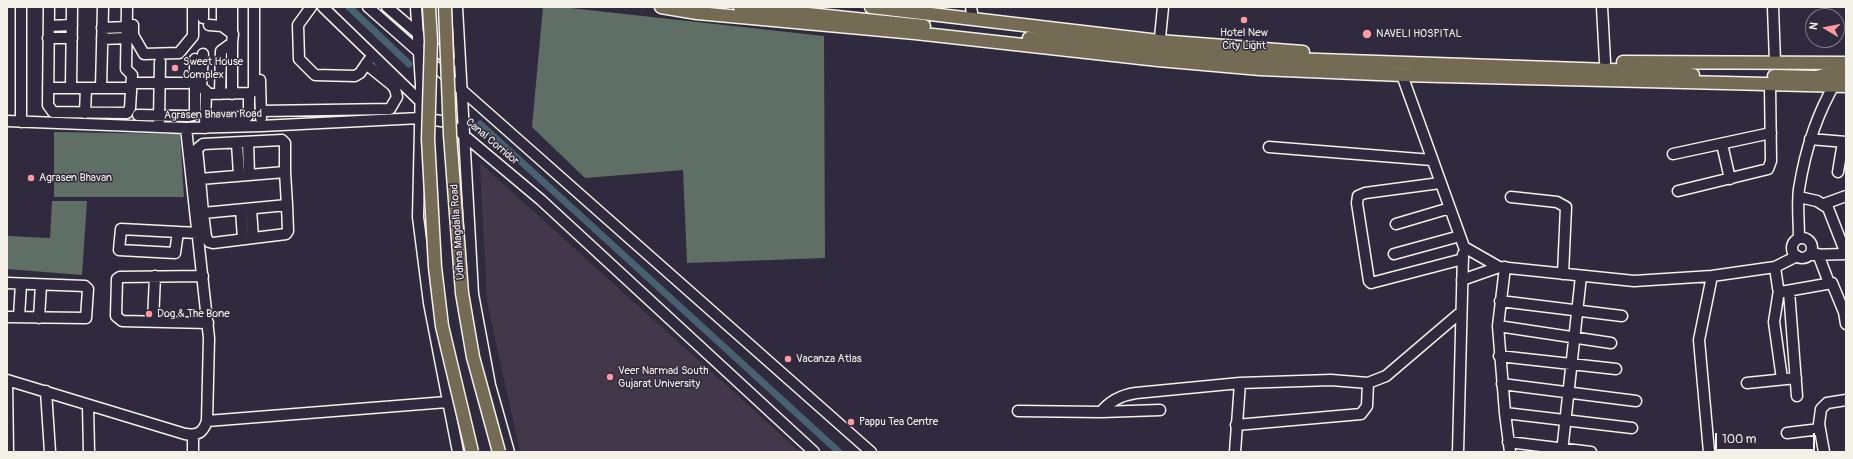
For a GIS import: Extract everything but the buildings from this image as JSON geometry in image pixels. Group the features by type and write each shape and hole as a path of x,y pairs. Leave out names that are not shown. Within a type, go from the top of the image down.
{"main road":[{"path":"430,7 431,41 428,139 435,267 442,326 472,452"},
{"name":"Udhna Magdalla Road","path":"445,7 450,135 462,293 473,357 499,452"},
{"path":"661,7 697,13 912,33 1158,49 1278,55 1290,59 1668,72 1682,69 1818,69 1828,74 1845,69"},
{"path":"740,7 1158,49 1605,62 1775,62 1845,69"},
{"path":"810,7 1158,49"},
{"path":"871,7 972,13 1260,69 1402,75 1846,86"}],"street":[{"path":"21,7 21,122"},
{"path":"43,7 44,122"},
{"path":"48,7 48,105 52,111 90,113 127,113 130,108 134,86 132,75 126,69 128,7"},
{"path":"71,88 72,7"},
{"path":"101,88 102,7"},
{"path":"133,7 133,35 144,54 179,53 193,36 193,7"},
{"path":"203,7 206,21 222,26 232,32"},
{"path":"222,7 222,26"},
{"path":"232,7 232,94"},
{"path":"206,94 249,93 254,91 254,7"},
{"path":"259,7 261,126"},
{"path":"312,7 298,25 300,62 315,75 357,75 373,55"},
{"path":"323,7 420,100 437,119"},
{"path":"368,7 818,403 871,452"},
{"path":"387,7 459,68"},
{"path":"416,7 417,33 420,54 418,217 429,303 458,452"},
{"path":"457,7 459,68 473,294 490,385 509,452"},
{"path":"1158,49 1163,7"},
{"path":"1602,7 1605,62"},
{"path":"1773,7 1775,62"},
{"path":"48,26 72,25"},
{"path":"102,28 127,27"},
{"path":"48,38 72,38"},
{"path":"102,39 127,38"},
{"path":"220,94 221,51 232,43"},
{"path":"138,115 193,115 195,111 199,56 201,87 206,91 205,123 247,117 249,114 249,93"},
{"path":"159,128 160,62"},
{"path":"261,111 390,109 397,97 395,89 366,64"},
{"path":"1799,238 1799,198 1810,139 1833,86 1845,69"},
{"path":"1402,75 1464,247 1458,452"},
{"path":"48,88 101,88 160,83 188,83"},
{"path":"1678,191 1768,169 1772,161 1770,85"},
{"path":"86,88 93,125"},
{"name":"Agrasen Bhavan Road","path":"7,121 186,128 205,123 241,127 420,118"},
{"name":"Canal Corridor","path":"420,118 437,119 448,122 541,200 814,452"},
{"path":"241,127 244,175"},
{"path":"8,452 7,380 46,391 88,406 193,435 199,434 204,429 207,421 208,323 198,233 197,192 200,179 198,146 203,144 284,141 287,233 248,239 209,242 206,237 203,213 197,192 186,128"},
{"path":"1673,154 1771,133"},
{"path":"1810,139 1845,142 1838,172"},
{"path":"1722,144 1730,179"},
{"path":"1268,147 1432,160"},
{"path":"200,179 285,172"},
{"path":"1440,183 1365,193 1358,196 1357,203 1369,281 1371,283 1463,259"},
{"path":"1824,204 1846,196"},
{"path":"1512,197 1557,202 1566,207 1563,274"},
{"path":"1799,198 1824,204 1842,233 1846,254 1814,255 1803,258 1797,256 1792,248 1794,242 1799,238 1806,239 1810,243 1811,249 1814,255 1829,283 1835,286 1845,315 1846,324"},
{"path":"203,213 287,205"},
{"path":"1396,224 1450,208"},
{"path":"246,209 248,239"},
{"path":"178,232 175,253 119,250 121,229 198,233"},
{"path":"1394,254 1460,236"},
{"path":"1464,247 1502,267 1634,281 1712,276 1775,267 1797,256"},
{"path":"1462,280 1502,267"},
{"path":"1502,267 1498,326 1499,356 1509,447 1591,452"},
{"path":"1775,267 1784,291 1798,396"},
{"path":"153,322 155,276"},
{"path":"203,276 120,277 117,279 117,319 153,322 208,323"},
{"path":"1563,450 1568,392 1576,338 1581,276"},
{"path":"1709,452 1700,340 1712,276"},
{"path":"7,283 86,286 88,289 88,316 84,319 7,317"},
{"path":"1784,291 1829,283"},
{"path":"19,317 20,284"},
{"path":"39,318 41,285"},
{"path":"1782,379 1774,322 1784,291"},
{"path":"1500,301 1622,316"},
{"path":"1101,412 1110,403 1130,394 1240,383 1330,380 1368,383 1386,376 1461,312"},
{"path":"1498,326 1611,343"},
{"path":"1499,356 1616,369"},
{"path":"1747,383 1796,378"},
{"path":"1235,452 1240,383"},
{"path":"1236,425 1361,414 1367,406 1368,383"},
{"path":"1502,384 1636,401"},
{"path":"46,391 50,452"},
{"path":"1824,452 1819,416 1823,405 1846,400"},
{"path":"207,421 448,402"},
{"path":"88,406 89,452"},
{"path":"1018,411 1101,412 1160,410"},
{"path":"1505,413 1632,428"},
{"path":"1787,433 1820,429"},
{"path":"193,435 193,452"}],"shaded area":[{"name":"Veer Narmad South Gujarat University","path":"480,163 800,452 520,452 487,302"}],"green space":[{"path":"543,7 561,7 824,36 825,258 687,263 683,170 585,178 532,127"},
{"path":"54,132 180,134 184,197 54,197"},
{"path":"52,201 87,201 82,275 7,269 8,236 50,238"}],"waterway":[{"path":"349,7 409,64"},
{"path":"480,124 839,452"}],"place":[{"name":"Hotel New City Light","path":"1244,20"},
{"name":"NAVELI HOSPITAL","path":"1367,34"},
{"name":"Sweet House Complex","path":"175,68"},
{"name":"Agrasen Bhavan","path":"31,178"},
{"name":"Dog & The Bone","path":"149,314"},
{"name":"Vacanza Atlas","path":"788,359"},
{"name":"Veer Narmad South Gujarat University","path":"610,377"},
{"name":"Pappu Tea Centre","path":"851,422"}]}
